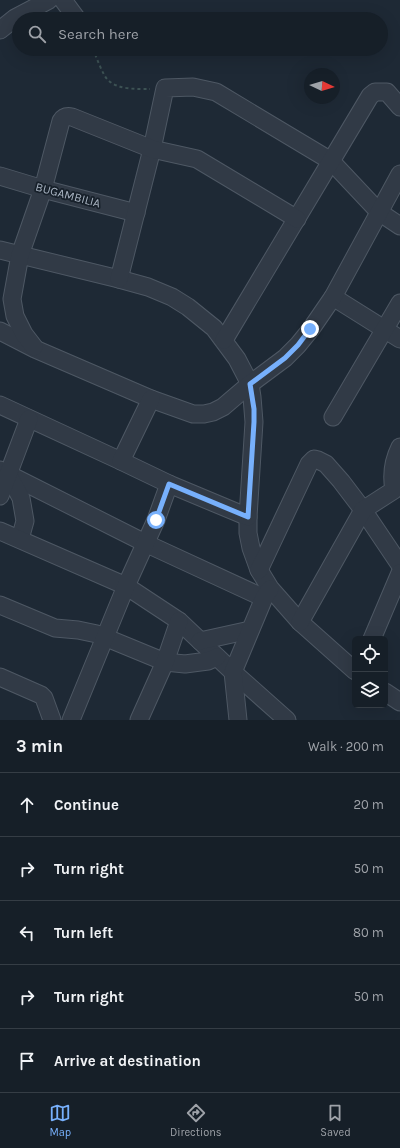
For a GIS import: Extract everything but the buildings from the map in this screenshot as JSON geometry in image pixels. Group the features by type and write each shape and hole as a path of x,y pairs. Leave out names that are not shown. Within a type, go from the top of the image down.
{"street":[{"path":"26,12 49,0"},
{"path":"63,0 72,12"},
{"path":"0,30 12,20"},
{"path":"119,279 152,148 165,88 193,87 216,92 331,161 380,212 400,226"},
{"path":"224,340 298,219 370,96 375,92 386,92 400,107"},
{"path":"36,349 24,334 15,316 12,299 20,255 43,189 61,121 64,117 72,117 152,148 197,159 298,219"},
{"path":"0,331 36,349 151,399 193,414 213,412 223,407 250,384 285,358 298,345 333,297 400,174"},
{"name":"BUGAMBILIA","path":"0,176 43,189 136,213"},
{"path":"0,250 148,287 178,300 202,317 214,328 237,359 250,384 254,409 254,422 248,533 251,548 267,593 233,672 238,720"},
{"path":"333,297 400,339"},
{"path":"333,417 400,303"},
{"path":"121,462 151,399"},
{"path":"0,405 169,484 248,517"},
{"path":"0,496 4,472 30,419"},
{"path":"300,622 363,510 397,490 392,480 393,470 400,447"},
{"path":"259,570 308,464 314,460 318,460 326,464 341,481 363,510 400,565"},
{"path":"4,472 21,498 25,521 20,539"},
{"path":"4,472 144,543 267,593 352,668"},
{"path":"70,720 144,543 156,520 169,484"},
{"path":"0,531 126,586 179,621 287,720"},
{"path":"373,636 400,573"},
{"path":"0,605 55,628 85,631 105,637 165,662 185,664 208,661 217,657"},
{"path":"139,720 165,662 179,621"},
{"path":"200,641 250,630"},
{"path":"0,677 41,695 44,698 52,720"},
{"path":"388,694 400,702"}],"path":[{"path":"96,56 107,80 115,85 126,88 165,88"}],"route":[{"path":"156,520 169,484 248,517 254,422 254,409 250,384 285,358 298,345 310,329"}]}
